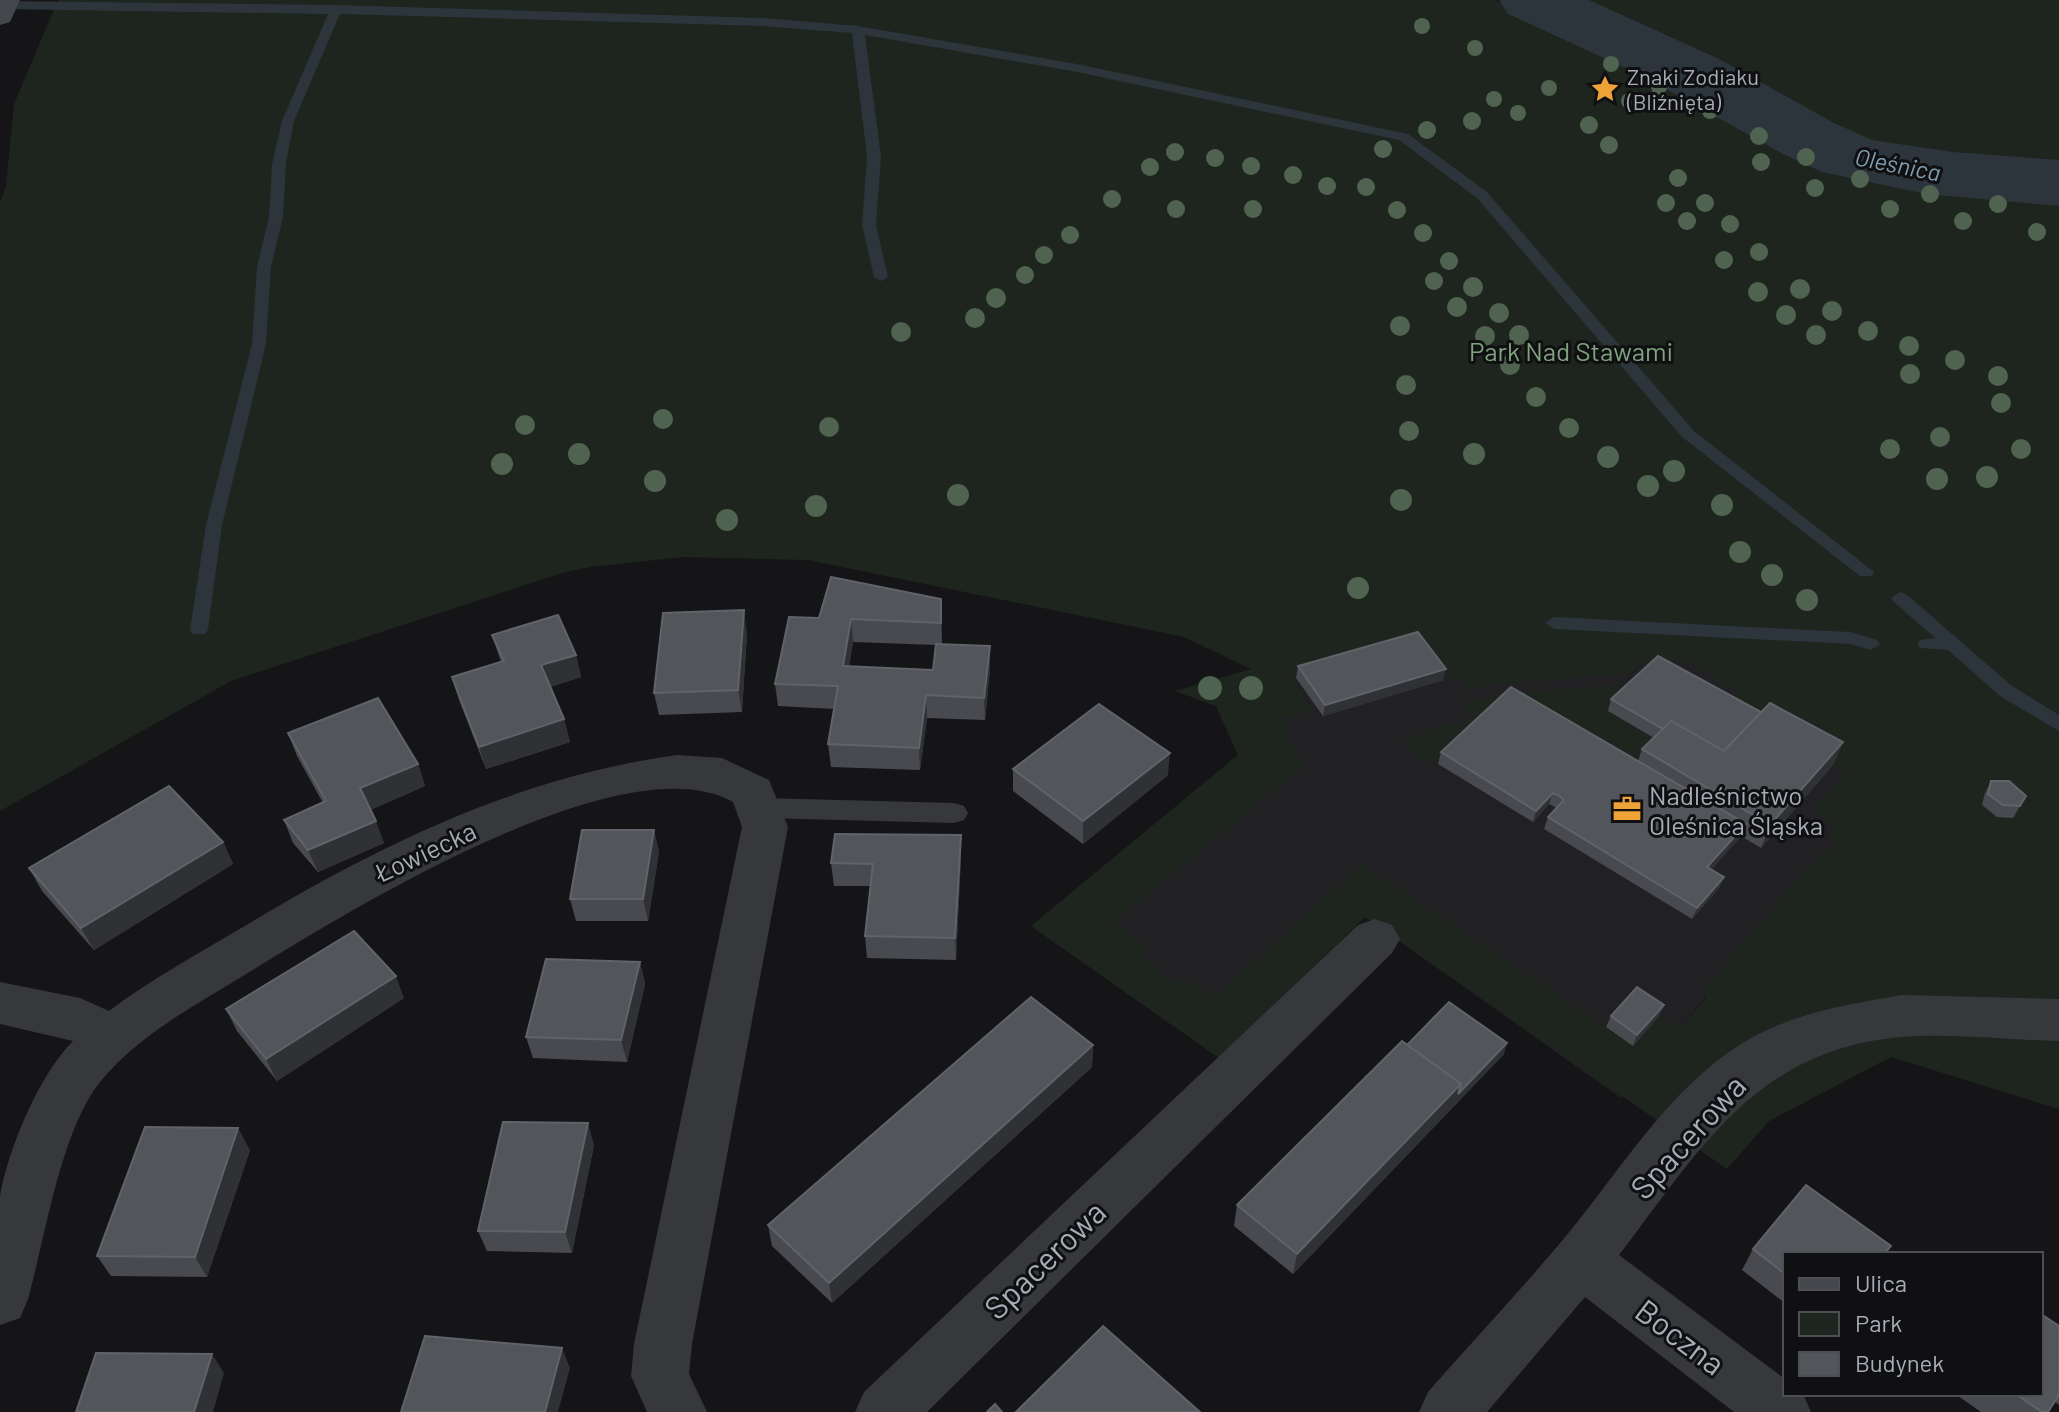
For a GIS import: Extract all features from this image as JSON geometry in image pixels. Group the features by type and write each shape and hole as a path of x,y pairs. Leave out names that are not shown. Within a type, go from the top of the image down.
{"main road":[{"path":"0,16 6,0"}],"street":[{"name":"Łowiecka","path":"0,1299 56,1108 79,1069 110,1038 161,1002 373,874 439,841 513,811 606,783 669,771 708,771 732,776 753,790 764,808"},
{"path":"677,1412 660,1376 663,1344 765,827 764,808"},
{"name":"Spacerowa","path":"885,1412 1375,939"},
{"path":"0,1003 80,1019 110,1038"},
{"name":"Spacerowa","path":"1449,1412 1581,1260 1696,1115 1726,1085 1765,1056 1835,1027 1902,1016 2059,1020"},
{"name":"Boczna","path":"1581,1260 1781,1412"}],"lane":[{"path":"764,808 954,813"}],"shaded area":[{"path":"1405,628 1862,657 1952,740 1706,997 1621,1098 1365,917 1219,1058 1031,926 1238,755 1216,706 1175,691"}],"green space":[{"name":"Park Nad Stawami","path":"58,0 1495,0 1658,73 1794,145 1844,165 1893,178 2059,195 2059,1109 1891,1057 1769,1121 1727,1169 1365,917 1219,1058 1031,926 1238,755 1216,706 1175,691 1251,669 1184,637 808,560 683,557 562,573 231,681 0,811 0,203 6,186 14,104","holes":["1417,639 1449,680 1459,677 1468,691 1487,685 1628,674 1643,659 1664,671 1678,657 1739,692 1726,707 1847,773 1812,812 1835,825 1826,836 1838,844 1830,853 1823,850 1700,993 1706,998 1680,1028 1659,1016 1633,1046 1362,864 1213,998 1184,977 1178,984 1140,956 1149,948 1114,922 1305,764 1285,733 1284,718 1313,710 1291,676"]},
{"path":"1570,0 2059,0 2059,172 1924,163 1835,133 1690,49"},
{"path":"1637,684 1608,711 1663,744 1635,772 1502,696 1440,762 1435,759 1428,763 1413,755 1406,743 1407,737 1471,719 1461,704 1496,694"}],"building":[{"path":"831,577 941,599 941,623 851,619 843,666 933,670 936,644 990,646 984,698 926,695 919,748 828,744 838,686 775,684 789,617 819,618"},
{"path":"744,610 738,690 654,693 663,613"},
{"path":"558,615 576,655 541,665 564,719 479,747 452,677 504,661 492,635"},
{"path":"1418,632 1446,669 1325,705 1298,666"},
{"path":"1658,656 1761,712 1724,751 1671,721 1663,729 1611,699"},
{"name":"Nadleśnictwo Oleśnica Śląska","path":"1511,687 1746,824 1707,867 1724,877 1697,908 1548,817 1564,800 1558,795 1553,793 1536,811 1441,752"},
{"path":"378,698 418,764 360,788 376,821 308,850 284,820 326,801 288,733"},
{"path":"1770,703 1843,742 1770,825 1642,749 1671,721 1724,751"},
{"path":"1099,704 1170,753 1083,821 1013,769"},
{"path":"1991,781 2009,781 2026,796 2020,806 2003,805 1988,794"},
{"path":"169,786 223,842 81,928 29,868"},
{"path":"582,830 654,830 643,899 570,899"},
{"path":"835,834 961,835 955,938 865,936 873,864 831,863"},
{"path":"354,931 396,976 266,1059 226,1009"},
{"path":"546,959 640,962 621,1040 526,1037"},
{"path":"1637,987 1664,1005 1637,1035 1611,1016"},
{"path":"1031,997 1093,1045 829,1283 768,1225"},
{"path":"1449,1002 1507,1043 1458,1094 1461,1084 1407,1045"},
{"path":"1402,1041 1461,1084 1297,1254 1237,1205"},
{"path":"503,1122 588,1123 565,1232 478,1231"},
{"path":"145,1127 238,1128 195,1257 97,1256"},
{"path":"1806,1185 1891,1246 1886,1252 1783,1252 1783,1272 1753,1249"},
{"path":"2043,1315 2059,1326 2059,1395 2048,1412 2042,1412 2019,1396 2043,1396"},
{"path":"1103,1326 1200,1412 1016,1412"},
{"path":"425,1336 562,1348 545,1412 401,1412"},
{"path":"96,1353 212,1354 194,1412 76,1412"},
{"path":"995,1404 1002,1412 987,1412"}],"waterway":[{"name":"Oleśnica","path":"1532,0 1667,61 1747,102 1808,139 1848,156 1926,171 2059,183"},
{"path":"0,5 335,10"},
{"path":"199,630 214,525 259,344 264,267 276,217 279,164 288,121 335,10"},
{"path":"335,10 762,22 858,30"},
{"path":"858,30 1077,68 1403,137 1482,195 1688,434 1866,572"},
{"path":"858,30 874,157 869,225 881,277"},
{"path":"1900,598 2006,691 2059,724"},
{"path":"1554,623 1850,638 1871,644"},
{"path":"1926,644 1952,644"}],"place":[{"name":"Znaki Zodiaku (Bliźnięta)","path":"1605,89"},
{"name":"Nadleśnictwo Oleśnica Śląska","path":"1627,809"}]}
